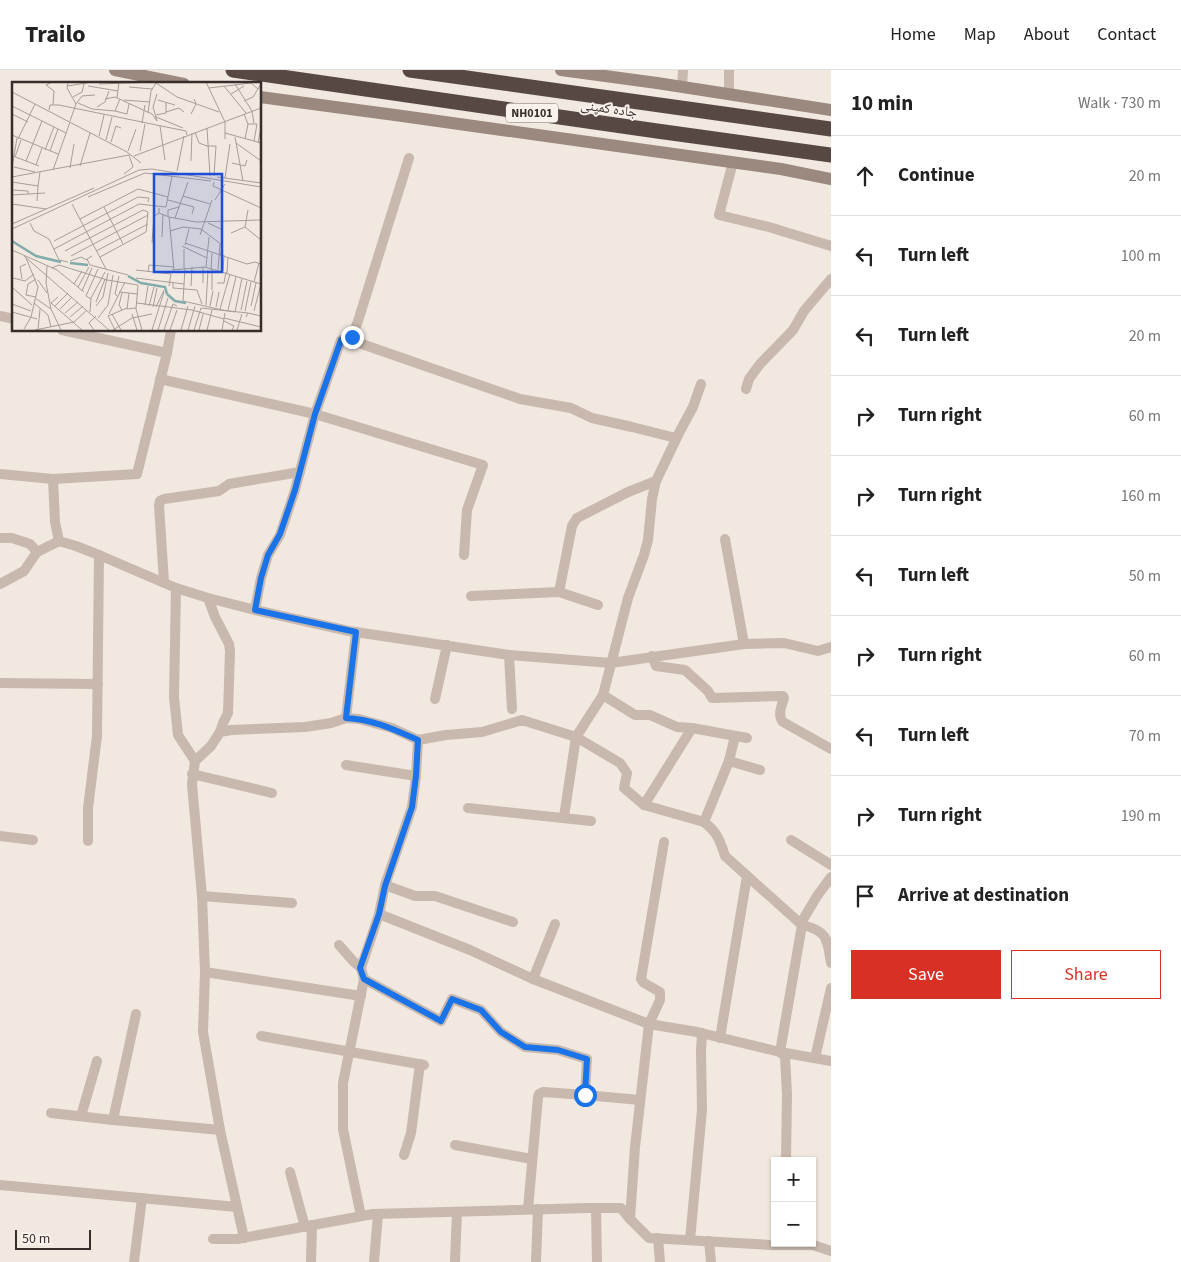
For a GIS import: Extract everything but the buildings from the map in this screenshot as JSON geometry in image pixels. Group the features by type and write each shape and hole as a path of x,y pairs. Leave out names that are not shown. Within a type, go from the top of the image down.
{"highway":[{"name":"جاده کمپنی","path":"233,70 831,155"},
{"name":"جاده کمپنی","path":"410,70 831,129"}],"street":[{"path":"115,70 174,82"},
{"path":"561,70 831,110"},
{"path":"682,87 683,70"},
{"path":"729,70 729,94"},
{"path":"261,97 395,114 733,162 831,179"},
{"path":"352,337 409,158"},
{"path":"733,162 719,215 769,227 831,246"},
{"path":"746,389 749,379 760,364 793,330 804,311 831,279"},
{"path":"67,331 167,353"},
{"path":"0,474 53,479 137,474 171,331"},
{"path":"255,610 261,578 268,555 280,534 295,490 315,414 341,340 352,337"},
{"path":"352,337 359,343 520,398 571,408 592,418 676,438"},
{"path":"160,379 315,414 483,465 467,510 464,555"},
{"path":"564,817 576,737 603,695 628,598 648,540 652,499 656,481 693,406 701,384"},
{"path":"164,582 160,500 219,491 229,484 300,472"},
{"path":"53,479 55,522 59,541"},
{"path":"559,592 572,526 577,518 628,492 656,481"},
{"path":"0,538 12,538 30,544 37,552"},
{"path":"725,539 744,644"},
{"path":"0,584 24,571 37,552 59,541 99,555 176,588 255,610 356,632 508,655 611,663 744,644 784,644 818,651 831,648"},
{"path":"88,841 88,808 97,736 99,555"},
{"path":"176,588 174,697 178,735 195,761"},
{"path":"470,596 559,592 598,605"},
{"path":"208,598 215,617 229,644 230,651 228,713 220,732 211,746 195,761 192,774 206,972 203,1032 220,1130 244,1238"},
{"path":"346,718 356,632"},
{"path":"435,699 447,645"},
{"path":"508,655 512,709"},
{"path":"652,656 656,666 685,670 708,691 712,698 783,696 779,715 780,719 831,749"},
{"path":"0,683 98,684"},
{"path":"603,695 635,715 650,715 677,727 747,738"},
{"path":"220,732 305,727 331,723 346,718 359,719 392,728 418,740 482,732 522,720 576,737 620,763 627,773 624,788 644,805 704,822 711,828 720,840 724,856 802,924 817,929 827,941 831,963"},
{"path":"644,805 692,728"},
{"path":"704,822 729,761 736,736"},
{"path":"360,968 412,807 418,740"},
{"path":"729,761 760,770"},
{"path":"346,765 416,776"},
{"path":"192,774 272,794"},
{"path":"468,808 591,821"},
{"path":"0,836 33,840"},
{"path":"791,840 831,865"},
{"path":"630,1219 635,1147 649,1024 660,1000 660,992 644,984 641,979 664,842"},
{"path":"720,1038 746,876"},
{"path":"780,1052 802,924 817,896 831,877"},
{"path":"385,886 415,896 435,896 513,922"},
{"path":"202,896 292,903"},
{"path":"379,914 470,950 533,979 649,1024 702,1033 780,1052 831,1061"},
{"path":"533,979 554,924"},
{"path":"338,945 360,968 364,979 343,1083 343,1129 361,1216"},
{"path":"206,972 361,996"},
{"path":"364,979 441,1021 452,999 481,1010 501,1032 525,1047 558,1050 587,1059 585,1095"},
{"path":"814,1058 828,1019 831,988"},
{"path":"113,1120 136,1014"},
{"path":"690,1240 702,1110 702,1033"},
{"path":"261,1036 422,1064 411,1133 404,1155"},
{"path":"780,1052 785,1056 787,1094 786,1157"},
{"path":"81,1116 97,1060"},
{"path":"536,1262 532,1160 539,1094 543,1092 640,1100"},
{"path":"51,1113 220,1130"},
{"path":"455,1145 532,1160"},
{"path":"290,1172 308,1226 311,1262"},
{"path":"0,1185 237,1207"},
{"path":"134,1262 142,1198"},
{"path":"596,1208 597,1262"},
{"path":"213,1239 244,1238 378,1214 621,1208 649,1238 771,1244"},
{"path":"455,1262 457,1212"},
{"path":"374,1262 378,1214"},
{"path":"658,1238 660,1262"},
{"path":"709,1241 711,1262"},
{"path":"816,1246 831,1251"}],"route":[{"path":"352,337 341,340 315,414 295,490 280,534 268,555 261,578 255,610 356,632 346,718 359,719 392,728 418,740 412,807 360,968 364,979 441,1021 452,999 481,1010 501,1032 525,1047 558,1050 587,1059 585,1095"}]}
